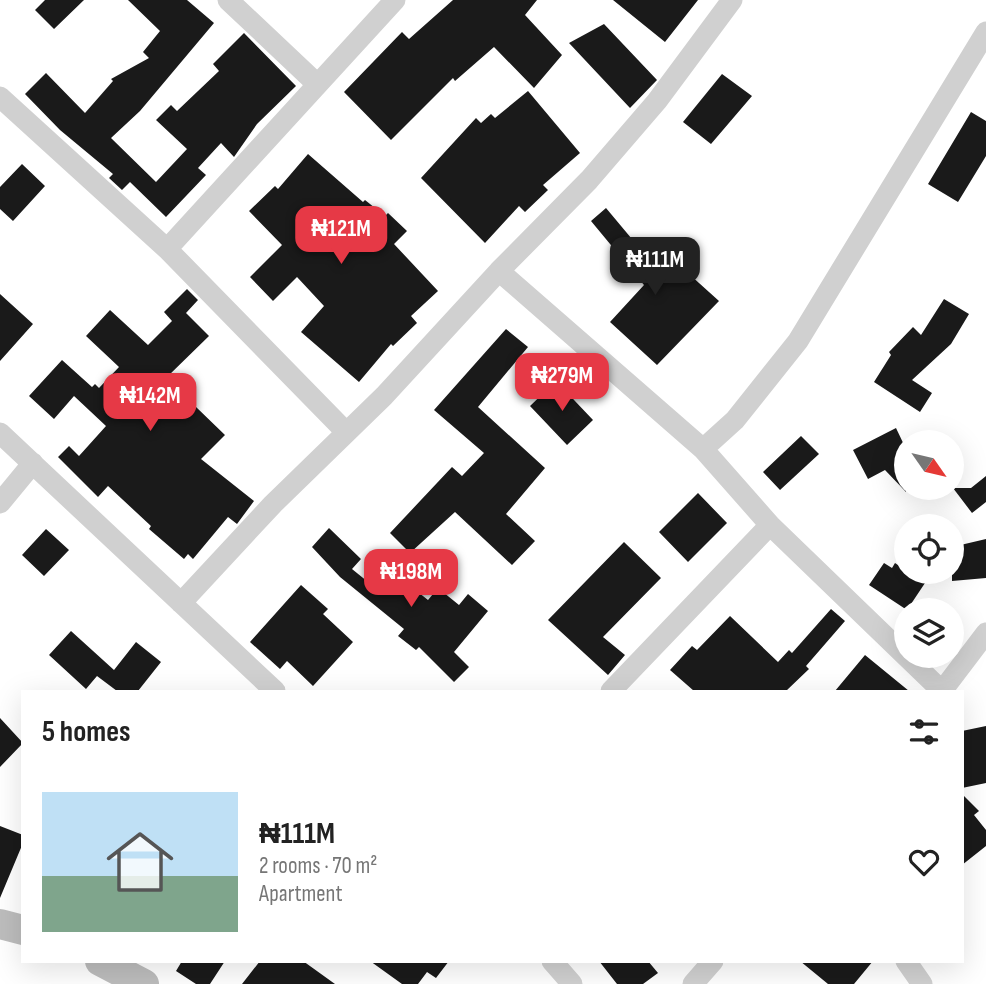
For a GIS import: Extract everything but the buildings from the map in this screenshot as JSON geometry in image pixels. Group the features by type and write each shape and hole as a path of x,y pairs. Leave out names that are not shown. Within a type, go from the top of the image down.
{"street":[{"path":"228,0 317,84"},
{"path":"167,249 395,0"},
{"path":"181,603 345,430 384,396 499,271 589,180 657,101 732,0"},
{"path":"704,449 735,420 798,341 986,32"},
{"path":"0,96 167,249 345,430"},
{"path":"499,271 704,449 770,524 941,690"},
{"path":"0,433 274,690"},
{"path":"0,503 33,463"},
{"path":"612,690 770,524"},
{"path":"943,690 986,633"},
{"path":"0,924 21,929"},
{"path":"104,963 138,982"},
{"path":"554,963 572,984"},
{"path":"693,984 711,963"},
{"path":"907,963 922,984"}]}
